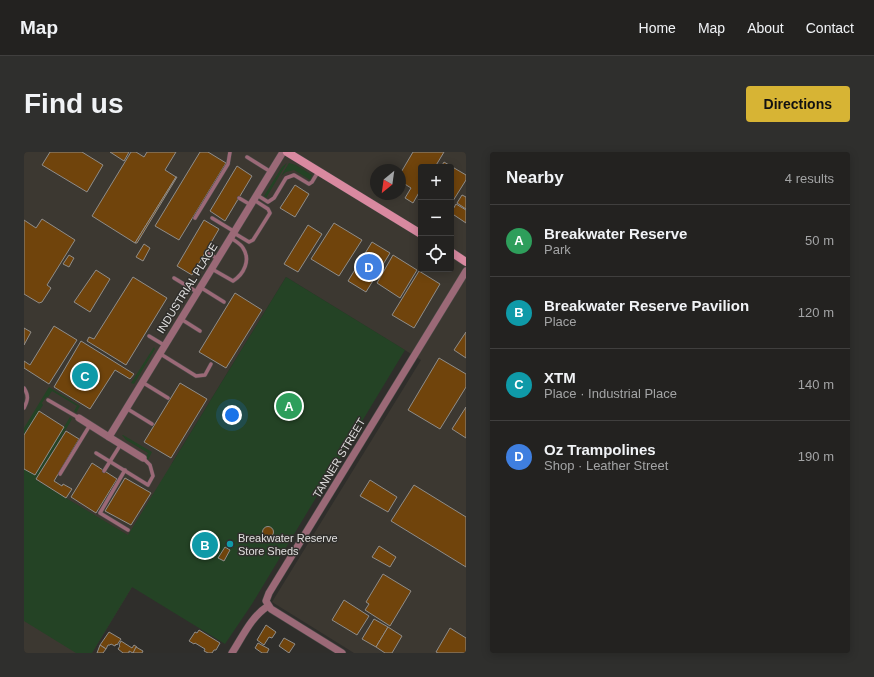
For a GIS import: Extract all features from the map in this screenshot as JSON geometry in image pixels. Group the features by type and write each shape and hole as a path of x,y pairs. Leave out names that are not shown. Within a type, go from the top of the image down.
{"street":[{"name":"INDUSTRIAL PLACE","path":"109,437 283,152"},
{"path":"287,152 418,232"},
{"path":"454,254 466,262"},
{"name":"TANNER STREET","path":"268,606 266,601 269,592 466,271"},
{"path":"79,418 143,458"},
{"path":"232,653 258,612 268,606 342,653"}],"lane":[{"path":"195,218 228,164 230,152"},
{"path":"247,157 271,172"},
{"path":"239,198 268,202 274,198 286,178 294,175 309,184 319,171"},
{"path":"212,218 233,234 249,242 253,240 270,213 268,209 254,200"},
{"path":"212,269 233,281 239,277 248,258 243,246 233,234"},
{"path":"206,252 218,259"},
{"path":"174,278 224,302"},
{"path":"181,319 200,331"},
{"path":"149,336 164,345"},
{"path":"159,353 196,376 205,375 211,364"},
{"path":"142,382 168,398"},
{"path":"24,388 28,395 28,401 24,408"},
{"path":"48,400 79,418"},
{"path":"126,408 152,424"},
{"path":"60,474 90,425"},
{"path":"104,471 121,444"},
{"path":"96,453 148,485 153,476 150,465 143,458"},
{"path":"125,470 100,513 128,530"}],"shaded area":[{"path":"24,152 466,152 466,653 354,653 272,602 421,360 286,277 172,463 132,587 92,653 24,653"}],"green space":[{"path":"287,163 266,198 264,196 282,167"},
{"path":"289,163 296,165 312,175 310,180 294,170 286,172 281,176"},
{"path":"286,277 405,350 252,604 225,644 132,587 92,653 76,653 24,621 24,469 35,475 70,417 72,419 36,480 128,535"},
{"path":"154,347 155,349 134,384 131,383"},
{"path":"49,387 80,406 76,413 74,411 77,406 52,391 42,403 43,405 24,435 24,428"},
{"path":"122,435 152,452 148,460 146,457 148,453 126,440"}],"building":[{"path":"50,152 82,152 103,165 87,192 42,165"},
{"path":"110,152 129,152 124,161"},
{"path":"131,152 136,152 144,157 147,152 176,152 165,170 176,177 135,243 92,216"},
{"path":"200,152 208,152 226,163 179,240 155,226"},
{"path":"413,152 444,152 437,164 418,164 418,194 413,203 406,199 411,188 406,185 406,164"},
{"path":"237,166 252,176 225,221 210,211"},
{"path":"454,168 466,175 466,180 454,199"},
{"path":"176,177 137,243 135,243"},
{"path":"295,185 309,194 295,217 280,208"},
{"path":"462,195 466,197 466,209 457,203"},
{"path":"456,204 466,210 466,223 454,215 454,208"},
{"path":"42,219 75,240 47,285 51,288 42,302 39,303 24,294 24,220 36,228"},
{"path":"204,220 219,229 192,275 177,266"},
{"path":"334,223 362,240 339,276 311,259"},
{"path":"308,225 322,234 298,272 284,264"},
{"path":"372,242 390,253 366,292 348,281"},
{"path":"144,244 150,248 143,261 136,257"},
{"path":"69,255 74,258 69,267 63,264"},
{"path":"393,255 417,270 400,298 377,283"},
{"path":"96,270 110,279 90,312 74,302"},
{"path":"418,272 440,284 414,328 392,315"},
{"path":"133,277 167,298 126,365 87,341 89,337 94,339"},
{"path":"235,293 262,310 226,368 199,352"},
{"path":"54,326 77,340 49,384 24,368 24,361 30,365"},
{"path":"24,328 31,332 24,345"},
{"path":"466,332 466,358 454,350"},
{"path":"81,341 134,374 130,379 115,370 90,409 54,387"},
{"path":"439,358 466,374 466,387 440,429 408,410"},
{"path":"180,383 207,399 171,458 144,442"},
{"path":"466,407 466,438 452,429"},
{"path":"39,411 64,427 35,475 24,469 24,435"},
{"path":"66,431 79,439 54,481 62,486 63,484 72,489 66,498 36,479"},
{"path":"92,463 117,479 96,513 71,497"},
{"path":"125,478 151,493 131,525 105,511"},
{"path":"370,480 397,497 388,512 360,496"},
{"path":"414,485 466,517 466,567 391,521"},
{"path":"266,527 270,527 272,528 272,536 266,537 263,534 263,530"},
{"path":"198,537 216,548 213,554 195,543"},
{"path":"379,546 396,557 390,567 372,557"},
{"path":"225,547 230,550 224,561 218,558"},
{"path":"383,574 411,591 390,626 365,610 369,604 366,602"},
{"path":"344,600 369,616 357,635 332,620"},
{"path":"374,619 388,627 376,647 362,639"},
{"path":"266,625 276,632 272,638 269,637 264,645 257,640"},
{"path":"388,627 402,636 392,653 385,653 376,647"},
{"path":"450,628 466,638 466,653 436,652"},
{"path":"199,630 220,643 216,650 212,653 204,651 205,649 189,641 195,632 197,633"},
{"path":"109,632 121,639 117,645 108,645 106,649 100,645"},
{"path":"284,638 295,644 289,653 279,646"},
{"path":"121,641 132,648 134,645 137,647 133,653 129,651 129,653 123,653 118,649"},
{"path":"258,643 269,649 267,653 262,653 255,648"},
{"path":"100,645 106,649 103,653 97,653"},
{"path":"136,647 143,651 142,653 133,653"}],"place":[{"name":"Oz Trampolines","path":"369,267"},
{"name":"XTM","path":"85,376"},
{"name":"Breakwater Reserve","path":"289,406"},
{"name":"Breakwater Reserve Store Sheds","path":"230,544"},
{"name":"Breakwater Reserve Pavilion","path":"205,545"}]}
